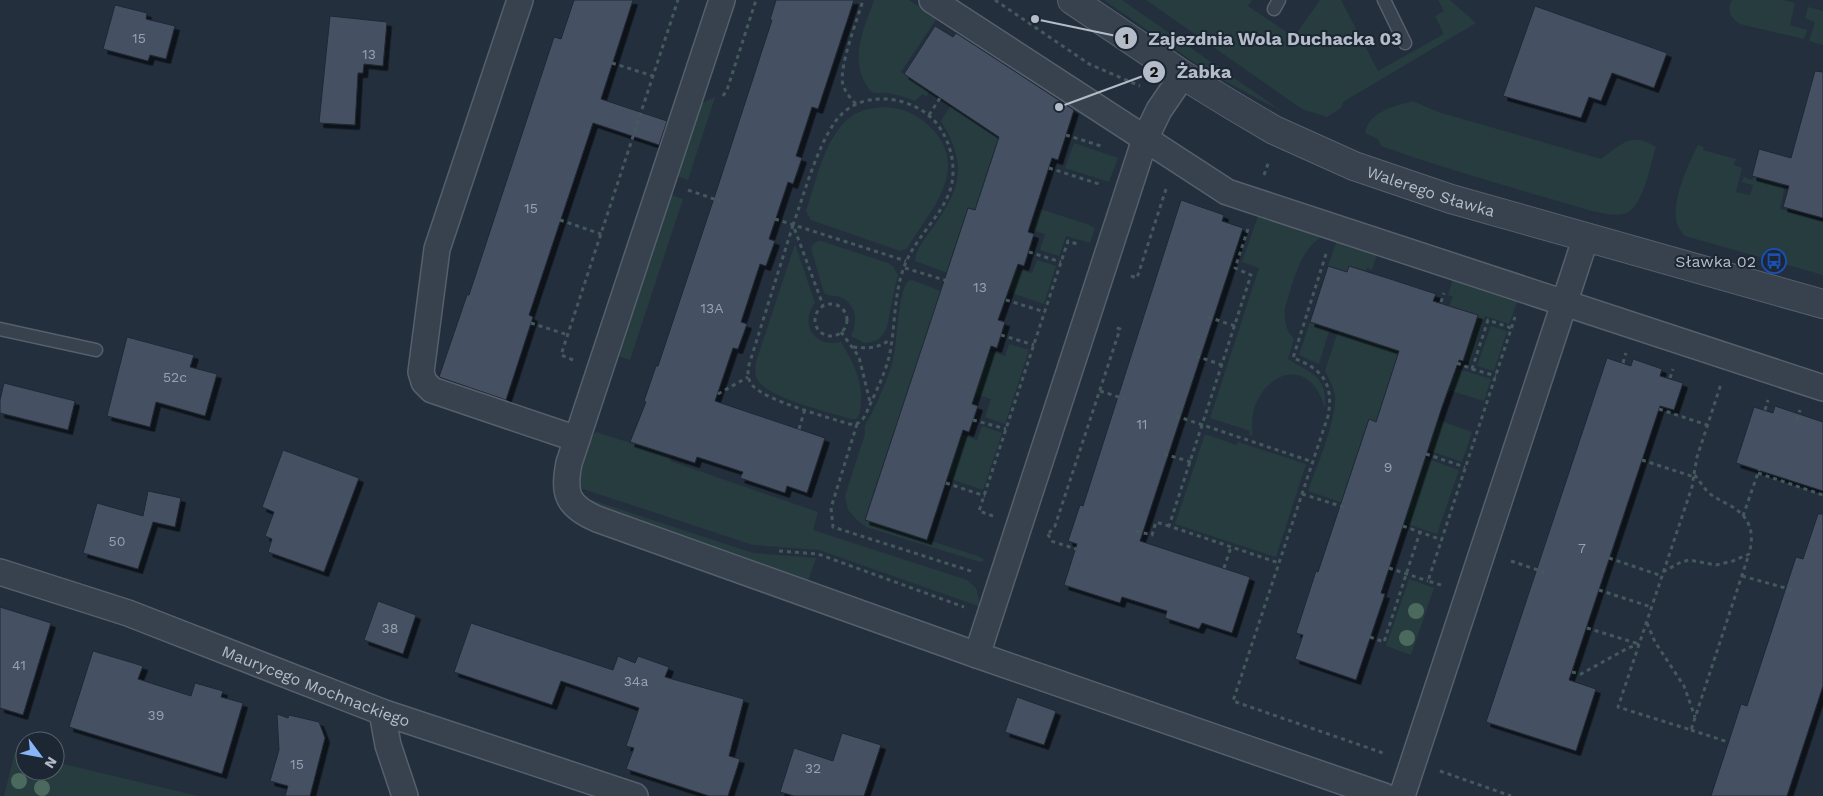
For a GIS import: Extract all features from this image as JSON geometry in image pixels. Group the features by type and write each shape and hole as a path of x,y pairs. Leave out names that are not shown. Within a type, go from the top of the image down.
{"street":[{"path":"520,0 437,249 421,372 424,382 432,390 577,439"},
{"path":"722,0 569,463 566,483 567,491 574,504 583,513 606,523 977,656 1384,796"},
{"path":"932,0 1227,192 1823,388"},
{"name":"Walerego Sławka","path":"1072,0 1182,75 1274,130 1354,166 1451,199 1823,304"},
{"path":"977,656 1020,524 1138,134 1159,110 1182,75"},
{"path":"1402,796 1586,237"},
{"name":"Maurycego Mochnackiego","path":"0,572 128,613 382,712 635,796"},
{"path":"382,712 388,745 405,796"}],"lane":[{"path":"1384,0 1405,43"},
{"path":"0,330 96,350"}],"path":[{"path":"600,369 561,355 678,0"},
{"path":"856,104 848,96 842,83 845,60 863,0"},
{"path":"995,0 1089,64 1145,88 1165,101"},
{"path":"612,63 653,76"},
{"path":"928,115 940,98"},
{"path":"869,99 906,102 928,115 938,125 951,151 954,174 952,186 941,208 906,261 894,314 889,357 862,422 849,424 770,398 761,393 752,385 748,377 748,368 793,225 823,142 832,125 844,112 856,104 869,99"},
{"path":"1066,135 1123,154 1138,134"},
{"path":"1128,276 1137,278 1176,159"},
{"path":"1169,526 1251,275 1235,268 1269,161"},
{"path":"1050,168 1103,185"},
{"path":"775,218 906,261"},
{"path":"560,220 601,234"},
{"path":"793,225 823,305"},
{"path":"1334,228 1293,358 1307,363 1318,371 1327,383 1331,401 1328,416 1233,701 1511,796"},
{"path":"1020,524 979,511 1068,241 1084,246"},
{"path":"1028,252 1061,262"},
{"path":"905,268 951,282"},
{"path":"1428,581 1524,290"},
{"path":"1006,300 1045,312"},
{"path":"831,303 840,306 845,312 848,320 841,332 831,336 822,334 816,327 814,319 817,311 823,305 831,303"},
{"path":"1208,317 1235,326"},
{"path":"1472,369 1488,320 1512,328"},
{"path":"531,323 568,335"},
{"path":"841,332 859,357 870,403"},
{"path":"1001,336 1034,345"},
{"path":"853,347 865,349 882,346 892,339"},
{"path":"1196,356 1222,365"},
{"path":"1728,742 1618,707 1692,487 1697,457 1730,358"},
{"path":"1456,363 1496,376"},
{"path":"718,394 748,377"},
{"path":"1100,391 1125,399"},
{"path":"799,429 805,409"},
{"path":"1659,409 1707,425"},
{"path":"1176,416 1313,462"},
{"path":"973,420 1006,429"},
{"path":"857,424 831,508 833,527 1001,580"},
{"path":"1164,454 1191,462"},
{"path":"1426,454 1465,467"},
{"path":"1642,460 1694,476 1708,492 1718,500 1730,505 1743,516 1752,532 1749,554 1691,730"},
{"path":"1743,516 1758,472 1823,495"},
{"path":"946,483 985,496"},
{"path":"1302,494 1347,508"},
{"path":"1136,531 1152,535 1156,522 1279,563"},
{"path":"1403,526 1442,540"},
{"path":"1370,637 1384,642 1420,532"},
{"path":"1048,534 1051,541 1076,549"},
{"path":"1224,568 1231,547"},
{"path":"1609,558 1662,574 1681,562 1689,560 1716,565 1733,561 1749,554"},
{"path":"1510,561 1544,572"},
{"path":"1389,568 1441,585 1438,594"},
{"path":"1742,576 1793,590"},
{"path":"1599,590 1652,607"},
{"path":"1647,622 1655,642 1684,686 1695,717"},
{"path":"1587,628 1639,644"},
{"path":"1572,672 1581,674 1628,648 1639,644"}],"green space":[{"path":"874,0 909,0 937,18 901,72 929,91 927,96 922,94 915,101 893,94 874,93 864,81 860,71 859,50 863,30"},
{"path":"1104,0 1122,0 1283,112 1208,72"},
{"path":"1146,0 1252,0 1248,6 1294,37 1320,0 1341,0 1378,71 1444,34 1435,16 1444,11 1438,0 1450,0 1476,23 1343,102 1341,108 1327,117 1302,109"},
{"path":"1732,0 1783,0 1795,3 1790,25 1807,30 1804,39 1740,24 1730,14 1729,8"},
{"path":"1808,7 1823,11 1823,45 1809,41 1815,22 1805,18"},
{"path":"715,97 688,180 677,176 700,104"},
{"path":"1413,101 1438,112 1601,159 1627,141 1640,140 1656,147 1641,196 1630,211 1615,215 1592,211 1407,155 1381,146 1378,139 1365,133 1367,126 1377,115"},
{"path":"951,105 999,136 975,210 968,208 954,251 953,275 915,261 921,245 949,202 957,177 958,165 955,151 941,121"},
{"path":"885,107 905,111 927,124 943,144 948,160 947,176 942,191 907,249 900,251 811,220 806,211 818,171 836,132 855,114"},
{"path":"1074,143 1118,158 1109,182 1065,168"},
{"path":"1698,145 1704,147 1703,150 1736,159 1734,165 1742,168 1736,192 1750,195 1753,185 1742,182 1744,177 1752,180 1754,176 1785,185 1780,209 1823,221 1823,275 1685,236 1677,223 1676,205 1685,172"},
{"path":"671,195 683,199 630,360 618,356"},
{"path":"1040,209 1095,228 1090,243 1066,236 1059,256 1040,250 1045,234 1032,230"},
{"path":"1258,216 1323,236 1315,242 1302,258 1285,307 1285,316 1287,328 1294,339 1288,359 1310,372 1320,382 1324,389 1325,408 1316,388 1304,378 1291,375 1278,378 1266,387 1257,401 1252,417 1253,436 1249,435 1250,431 1210,418 1259,268 1242,262"},
{"path":"1337,240 1377,254 1372,270 1367,268 1366,271 1349,266 1347,272 1328,266"},
{"path":"817,241 888,263 893,266 898,275 887,326 882,335 873,342 865,343 851,336 855,325 853,308 846,300 824,293 811,247"},
{"path":"795,244 815,303 810,311 809,319 812,333 823,341 831,343 841,342 859,380 861,405 856,419 816,409 776,394 759,382 756,376 757,359"},
{"path":"1037,260 1056,266 1044,304 1009,292 1016,269 1032,273"},
{"path":"1453,279 1518,300 1509,324 1485,316 1470,363 1463,361 1477,316 1449,306 1453,297 1448,295"},
{"path":"912,280 941,291 865,520 978,556 985,560 980,562 866,527 848,510 845,496 865,434 866,424 889,373 895,351 902,296 908,281"},
{"path":"1310,322 1330,328 1319,364 1299,355"},
{"path":"1491,326 1507,331 1494,371 1477,366"},
{"path":"1338,331 1399,351 1376,422 1369,420 1349,482 1349,505 1308,491 1333,417 1335,396 1325,371"},
{"path":"1009,344 1029,350 1005,424 985,417 991,399 975,394 989,351 1005,356"},
{"path":"1455,368 1491,379 1484,401 1448,390"},
{"path":"1438,420 1472,432 1462,462 1428,450"},
{"path":"982,426 1002,433 983,490 948,478 962,435 977,440"},
{"path":"596,432 672,456 670,461 818,512 813,530 967,580 976,588 981,607 819,550 753,545 580,488 583,458"},
{"path":"1205,434 1236,445 1238,442 1306,464 1276,557 1175,524"},
{"path":"1425,458 1459,470 1437,534 1404,523"},
{"path":"586,498 753,553 816,558 808,581 595,505"},
{"path":"1409,579 1434,588 1411,655 1386,646"},
{"path":"15,752 15,781 65,781 65,764 198,796 4,796"}],"building":[{"path":"574,0 633,0 601,99 667,121 659,145 593,123 529,315 533,317 506,400 439,377 467,295 469,295 554,37 561,39"},
{"path":"776,0 854,0 818,109 812,107 796,156 802,158 793,184 788,182 769,239 775,241 766,266 760,264 741,322 747,324 738,349 733,348 715,401 825,438 807,493 787,486 785,493 740,478 743,472 697,457 695,463 630,442 646,402 644,401 656,366 658,366 718,186 772,20 770,20"},
{"path":"115,5 147,13 146,19 175,26 166,59 150,55 148,61 103,49"},
{"path":"1535,6 1667,53 1654,88 1612,73 1601,101 1589,97 1581,118 1503,96"},
{"path":"330,16 387,22 383,66 364,64 363,73 358,73 355,125 319,123"},
{"path":"935,26 953,37 956,33 1074,110 1058,160 1052,158 1028,232 1034,234 1024,266 1018,264 998,320 1005,322 997,348 991,346 972,404 978,406 969,432 963,430 927,540 865,520 968,208 975,210 999,137 904,74"},
{"path":"1815,71 1823,72 1823,218 1783,207 1789,186 1752,176 1759,149 1791,158"},
{"path":"1181,200 1224,215 1222,221 1243,228 1140,541 1250,577 1232,633 1202,623 1199,629 1165,618 1167,611 1122,597 1120,603 1064,585 1077,544 1068,541 1080,505 1083,506"},
{"path":"1328,266 1347,272 1349,266 1436,294 1433,301 1478,315 1463,361 1459,360 1442,407 1381,593 1385,594 1356,680 1295,659 1303,635 1296,633 1369,419 1376,422 1399,351 1310,322"},
{"path":"127,337 194,355 190,367 217,374 205,416 156,402 150,427 107,416"},
{"path":"1607,358 1631,366 1633,359 1662,369 1660,376 1683,383 1674,410 1660,406 1569,680 1596,689 1576,751 1486,722"},
{"path":"4,383 75,401 68,430 0,413 0,400"},
{"path":"1775,406 1823,422 1823,491 1736,463 1754,407 1773,413"},
{"path":"283,450 359,478 324,572 268,552 272,539 265,536 274,512 262,507"},
{"path":"148,491 181,498 175,527 153,522 138,569 83,553 97,503 143,516"},
{"path":"1818,514 1823,514 1823,686 1787,796 1711,796 1741,704 1747,706 1796,557 1803,559"},
{"path":"378,601 416,615 403,654 364,640"},
{"path":"0,607 51,623 23,715 0,708"},
{"path":"471,623 613,670 618,656 635,663 638,656 669,667 665,677 744,699 729,756 740,759 728,796 709,796 626,769 634,748 626,746 639,708 561,681 552,705 454,672"},
{"path":"93,651 143,666 138,679 191,696 195,683 223,691 221,697 243,703 222,774 69,727"},
{"path":"1017,697 1056,711 1044,745 1005,732"},
{"path":"277,714 288,718 289,715 319,722 325,738 310,796 285,796 288,786 270,781 279,750"},
{"path":"842,733 881,745 864,796 794,796 780,792 794,748 833,761"}],"place":[{"name":"Zajezdnia Wola Duchacka 03","path":"1035,19"},
{"name":"Żabka","path":"1059,107"},
{"name":"Sławka 02","path":"1774,261"}]}
